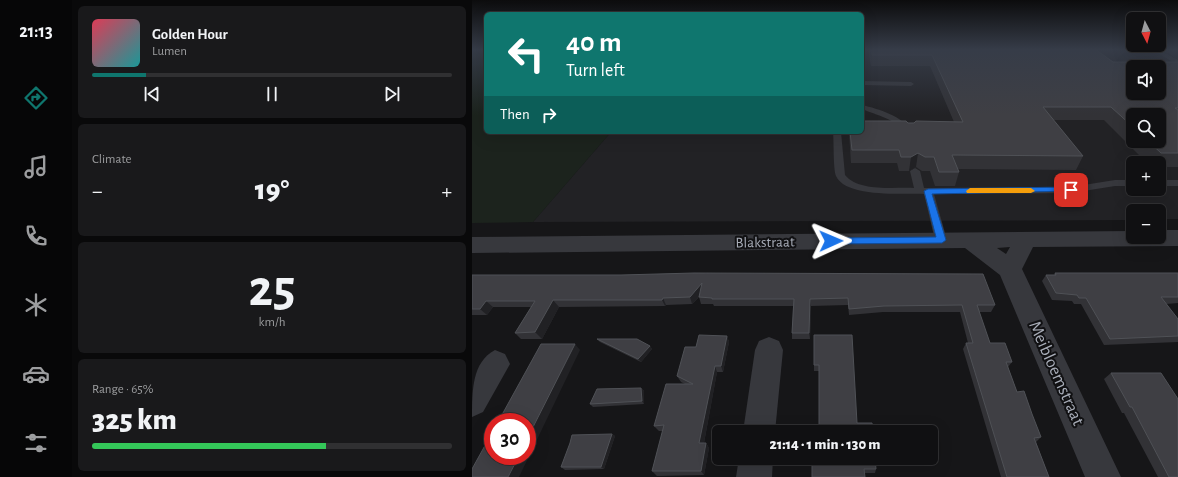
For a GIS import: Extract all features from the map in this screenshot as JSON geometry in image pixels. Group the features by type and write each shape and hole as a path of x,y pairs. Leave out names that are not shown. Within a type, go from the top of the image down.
{"street":[{"name":"Blakstraat","path":"472,245 1178,238"},
{"path":"1010,269 1026,239"},
{"name":"Meibloemstraat","path":"970,240 1010,269 1103,477"},
{"path":"761,425 770,350"},
{"path":"472,401 495,364"},
{"path":"754,477 755,465"}],"lane":[{"path":"864,83 911,84"},
{"path":"864,108 901,123 907,128 909,133"},
{"path":"836,134 840,175 845,181 853,186 865,189 924,191 1071,190 1115,183 1126,183"},
{"path":"915,171 942,240"},
{"path":"1166,183 1178,183"}],"shaded area":[{"path":"472,71 484,71 484,134 609,134 533,222 472,223"},
{"path":"864,71 1126,71 1126,100 1166,100 1166,71 1178,71 1178,219 1166,219 1166,204 1126,204 1126,220 533,222 609,134 864,134"}],"building":[{"path":"940,71 1126,71 1126,100 1166,100 1166,71 1178,71 1178,108 1175,108 1178,110 1178,153 1161,153 1156,148 1166,148 1166,108 1126,108 1126,121 1111,107 1043,107 1083,156 952,155 959,172 939,172 934,157 925,157 918,153 911,157 901,157 899,150 852,150 850,134 864,134 864,121 906,121 908,123 914,123 916,121 963,122"},
{"path":"694,273 983,274 995,305 977,305 990,343 1005,343 1012,362 1006,362 1017,392 1024,391 1041,437 1034,438 1049,477 1007,477 966,343 973,343 962,305 884,306 849,309 848,298 810,299 809,333 792,333 794,299 712,299 699,297 702,283 690,297 663,298 662,300 553,300 535,332 515,333 535,301 486,301 480,309 472,309 472,275 621,275"},
{"path":"1055,273 1178,273 1178,297 1161,297 1178,319 1178,336 1110,339 1086,298 1079,298 1077,295 1056,293 1046,275 1056,275"},
{"path":"699,335 727,336 721,366 715,366 699,443 706,443 701,471 652,471 664,425 654,426 666,384 693,384 677,376 685,347 696,347"},
{"path":"814,335 852,335 857,423 872,423 872,425 819,425 819,365 814,365"},
{"path":"597,339 637,339 650,346 638,359"},
{"path":"541,344 575,344 536,421 536,413 503,413"},
{"path":"1111,373 1161,373 1178,399 1178,477 1169,477 1132,407 1130,407"},
{"path":"641,388 642,401 590,404 597,389"},
{"path":"612,434 601,467 561,467 572,435"},
{"path":"484,447 484,465 514,465 508,477 472,477 472,469"},
{"path":"812,465 876,465 876,469 864,469 865,477 812,477"}],"slow traffic":[{"path":"970,191 1031,191"}],"route":[{"path":"831,241 942,240 928,191 1071,190"}]}
